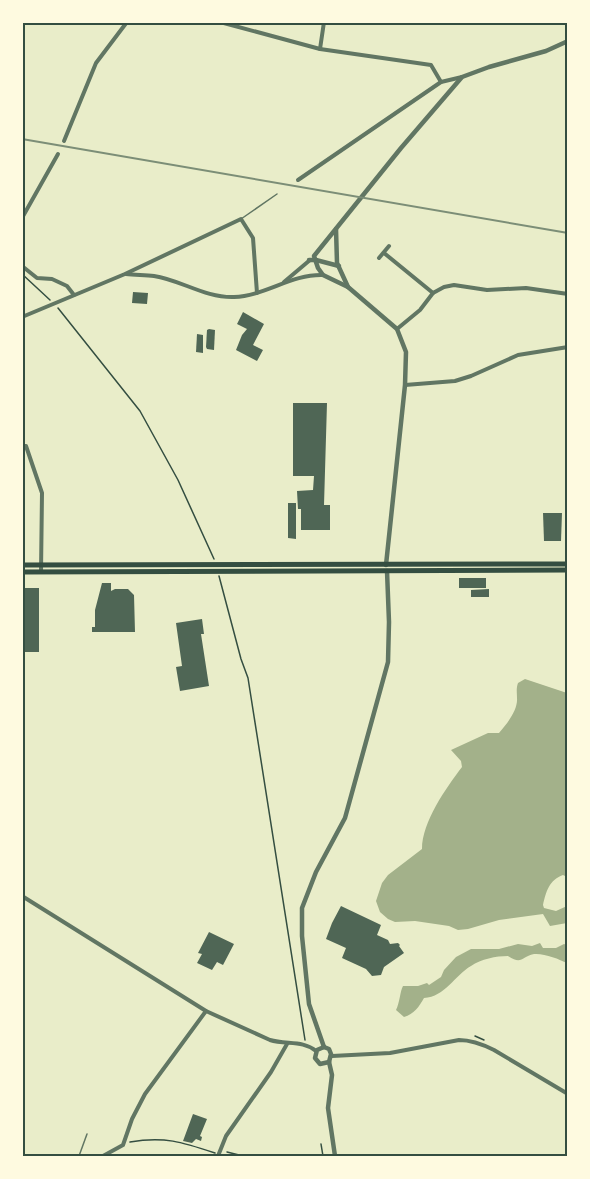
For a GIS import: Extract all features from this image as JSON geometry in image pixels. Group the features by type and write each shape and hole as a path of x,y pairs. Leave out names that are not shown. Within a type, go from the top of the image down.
{"main road":[{"path":"22,572 567,564"},
{"path":"22,565 567,570"}],"street":[{"path":"64,141 96,63 127,22"},
{"path":"220,22 320,49 431,65 441,82"},
{"path":"320,49 324,22"},
{"path":"298,180 441,82 546,51 567,41"},
{"path":"283,283 309,260 315,258 401,148 462,77"},
{"path":"22,218 58,154"},
{"path":"22,317 125,274 241,219 253,238 257,293"},
{"path":"336,229 339,266 348,287"},
{"path":"379,258 389,246"},
{"path":"384,253 433,293"},
{"path":"315,258 339,266"},
{"path":"315,258 323,275"},
{"path":"22,266 37,278 52,279 67,286 75,295"},
{"path":"125,274 155,276 223,297 257,293 283,283 323,275 348,287 397,329 406,352 405,385 387,568 389,649 381,689 345,818 316,872 302,908 302,936 309,1004 324,1047 329,1049 332,1056 329,1062 323,1065 317,1062 316,1051"},
{"path":"397,329 420,310 433,293 444,287 454,285 487,290 526,288 567,294"},
{"path":"405,385 455,381 518,355 567,347"},
{"path":"22,446 27,446 42,493 41,572"},
{"path":"22,896 206,1011 270,1040 287,1044 306,1044 316,1051"},
{"path":"103,1156 123,1145 132,1119 146,1094 206,1011"},
{"path":"332,1056 390,1053 466,1040 482,1043 567,1094"},
{"path":"219,1153 226,1136 271,1072 287,1044"},
{"path":"316,1051 324,1047"},
{"path":"329,1062 332,1075 328,1108 335,1156"}],"lane":[{"path":"241,219 278,194"},
{"path":"79,1156 87,1134"}],"path":[{"path":"22,274 54,304"},
{"path":"61,312 140,411 178,480 213,556"},
{"path":"219,575 248,678 306,1044"},
{"path":"470,1036 480,1037 488,1042"},
{"path":"123,1145 146,1140 146,1138 161,1139 183,1142 219,1153 243,1156"},
{"path":"321,1144 323,1156"}],"shaded area":[{"path":"525,679 567,693 567,877 563,875 551,883 543,905 544,908 556,911 567,906 567,923 550,926 543,914 499,920 458,930 449,926 415,921 395,922 388,919 380,912 376,901 382,883 388,875 422,849 430,817 462,767 461,761 451,750 488,733 499,733 516,707 518,683"},
{"path":"540,943 543,948 567,945 567,963 538,954 519,960 508,956 489,958 465,970 438,994 424,998 411,1014 404,1017 396,1010 403,986 418,986 427,983 429,985 441,977 456,957 471,949 499,949 518,944 532,946"}],"building":[{"path":"133,292 148,293 147,304 132,303"},
{"path":"243,312 264,324 253,345 263,350 257,361 236,350 247,329 237,324"},
{"path":"207,330 215,330 214,350 206,347"},
{"path":"197,334 203,335 203,353 196,352"},
{"path":"293,403 327,403 324,505 330,505 330,530 301,530 301,509 298,509 297,491 313,490 314,476 293,476"},
{"path":"288,503 296,503 296,539 288,538"},
{"path":"543,513 562,513 561,541 544,541"},
{"path":"459,578 486,578 486,588 459,588"},
{"path":"102,583 111,583 111,591 128,589 134,595 135,632 92,632 92,627 95,627 95,610"},
{"path":"24,588 39,588 39,652 22,652"},
{"path":"489,589 489,597 471,597 471,590"},
{"path":"202,619 204,634 201,634 209,686 180,691 176,667 182,666 176,623"},
{"path":"341,906 381,925 377,935 388,940 390,944 400,945 404,953 384,967 381,975 372,976 366,969 342,958 346,948 326,939"},
{"path":"209,932 234,944 223,965 217,962 212,970 197,963 202,954 198,953"},
{"path":"193,1114 207,1119 200,1136 201,1141 196,1139 192,1143 183,1141"}],"railway":[{"path":"22,139 568,233"}]}
